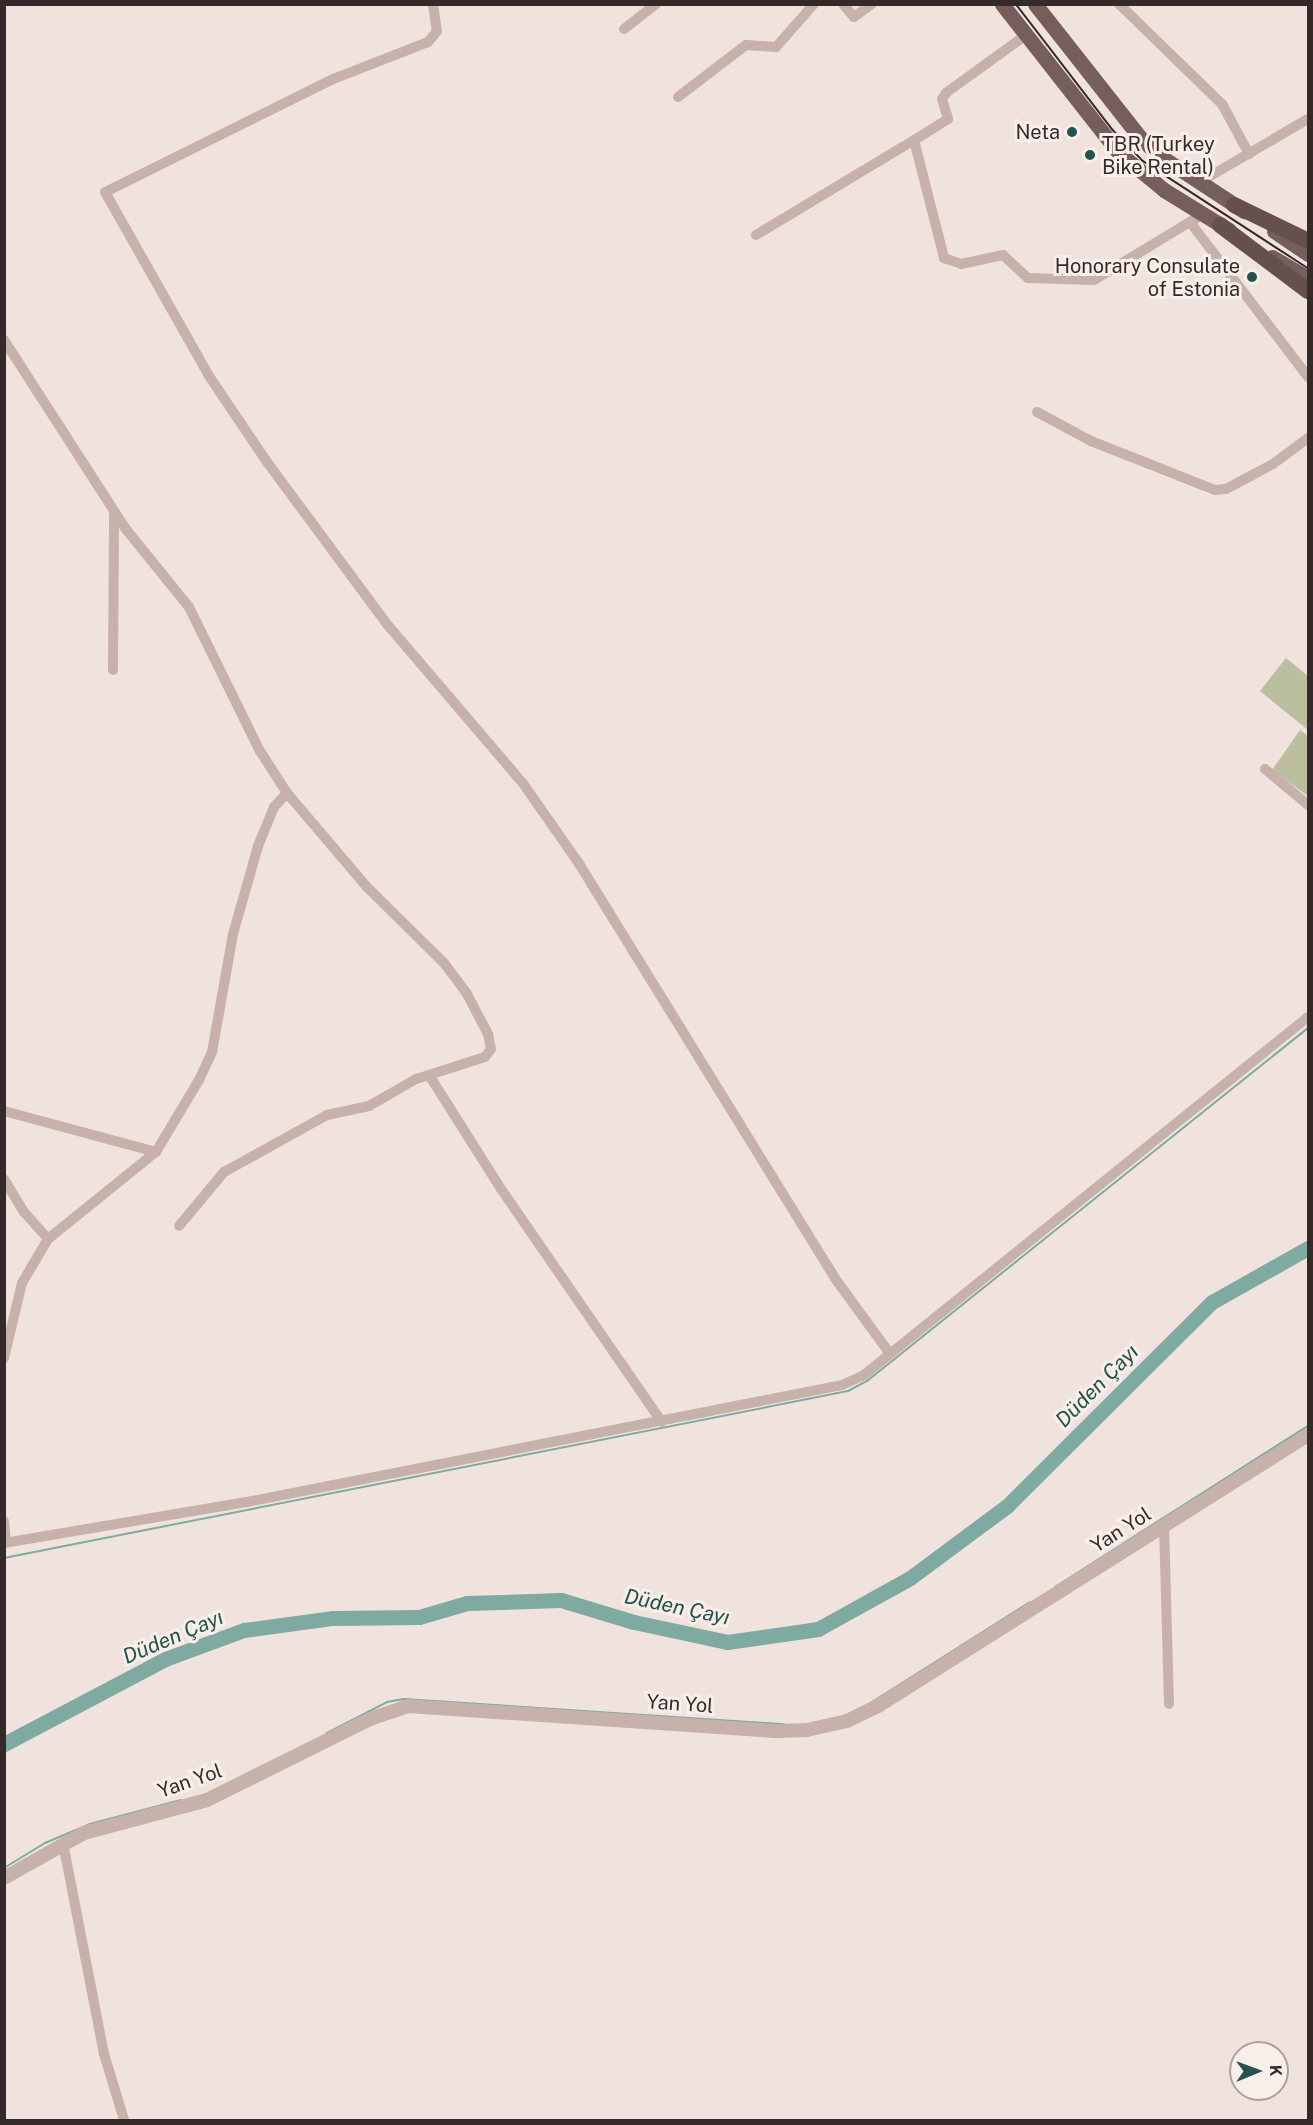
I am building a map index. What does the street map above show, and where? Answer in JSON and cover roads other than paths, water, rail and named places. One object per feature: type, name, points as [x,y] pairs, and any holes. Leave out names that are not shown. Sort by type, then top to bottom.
[{"type":"highway","points":[[1234,205],[1308,241]]},
{"type":"highway","points":[[1220,225],[1308,291]]},
{"type":"main road","points":[[1002,4],[1119,153],[1140,173],[1197,218],[1220,225],[1308,278]]},
{"type":"main road","points":[[1035,4],[1143,141],[1308,254]]},
{"type":"street","points":[[434,4],[436,31],[428,42],[333,79],[105,192],[211,378],[261,453],[386,622],[528,791],[578,862],[837,1281],[890,1354]]},
{"type":"street","points":[[624,29],[656,4]]},
{"type":"street","points":[[678,97],[746,45],[776,47],[814,4]]},
{"type":"street","points":[[843,4],[854,17],[872,4]]},
{"type":"street","points":[[1119,4],[1222,104],[1249,154]]},
{"type":"street","points":[[756,235],[948,119],[942,99],[946,93],[1026,36]]},
{"type":"street","points":[[1200,182],[1308,119]]},
{"type":"street","points":[[914,140],[944,258],[961,264],[1003,255],[1028,278],[1094,280],[1197,218],[1308,377]]},
{"type":"street","points":[[4,340],[114,513],[189,607],[260,752],[286,793],[367,887],[444,963],[467,994],[488,1034],[491,1049],[485,1057],[429,1075],[369,1106],[327,1115],[224,1172],[178,1226]]},
{"type":"street","points":[[1037,412],[1091,441],[1215,490],[1226,489],[1273,464],[1308,438]]},
{"type":"street","points":[[113,670],[114,513]]},
{"type":"street","points":[[1265,769],[1308,805]]},
{"type":"street","points":[[4,1358],[22,1283],[48,1239],[156,1152],[212,1052],[221,1011],[225,972],[248,879],[274,807],[286,793]]},
{"type":"street","points":[[4,1521],[5,1543],[247,1502],[842,1385],[864,1375],[1308,1017]]},
{"type":"street","points":[[429,1075],[501,1189],[662,1422]]},
{"type":"street","points":[[4,1111],[156,1152]]},
{"type":"street","points":[[4,1179],[24,1212],[48,1239]]},
{"type":"street","name":"Yan Yol","points":[[4,1878],[63,1843],[92,1831],[207,1800],[370,1719],[408,1706],[779,1731],[847,1721],[878,1706],[1308,1435]]},
{"type":"street","points":[[1164,1525],[1169,1704]]},
{"type":"street","points":[[63,1843],[104,2054],[124,2121]]},
{"type":"waterway","points":[[4,1558],[848,1391],[867,1381],[1308,1028]]},
{"type":"waterway","name":"Düden Çayı","points":[[4,1744],[165,1659],[244,1630],[333,1618],[419,1617],[467,1603],[561,1600],[634,1622],[727,1642],[818,1629],[910,1578],[1007,1506],[1212,1302],[1308,1248]]},
{"type":"waterway","points":[[1055,1587],[1308,1426]]},
{"type":"waterway","points":[[872,1702],[1030,1602]]},
{"type":"waterway","points":[[327,1733],[387,1702],[404,1699],[784,1724]]},
{"type":"waterway","points":[[4,1868],[45,1843],[90,1824],[181,1800]]},
{"type":"tram line","points":[[1016,4],[1113,130],[1143,161],[1308,268]]},
{"type":"place","name":"Neta","points":[[1072,132]]},
{"type":"place","name":"TBR (Turkey Bike Rental)","points":[[1090,155]]},
{"type":"place","name":"Honorary Consulate of Estonia","points":[[1252,277]]}]
